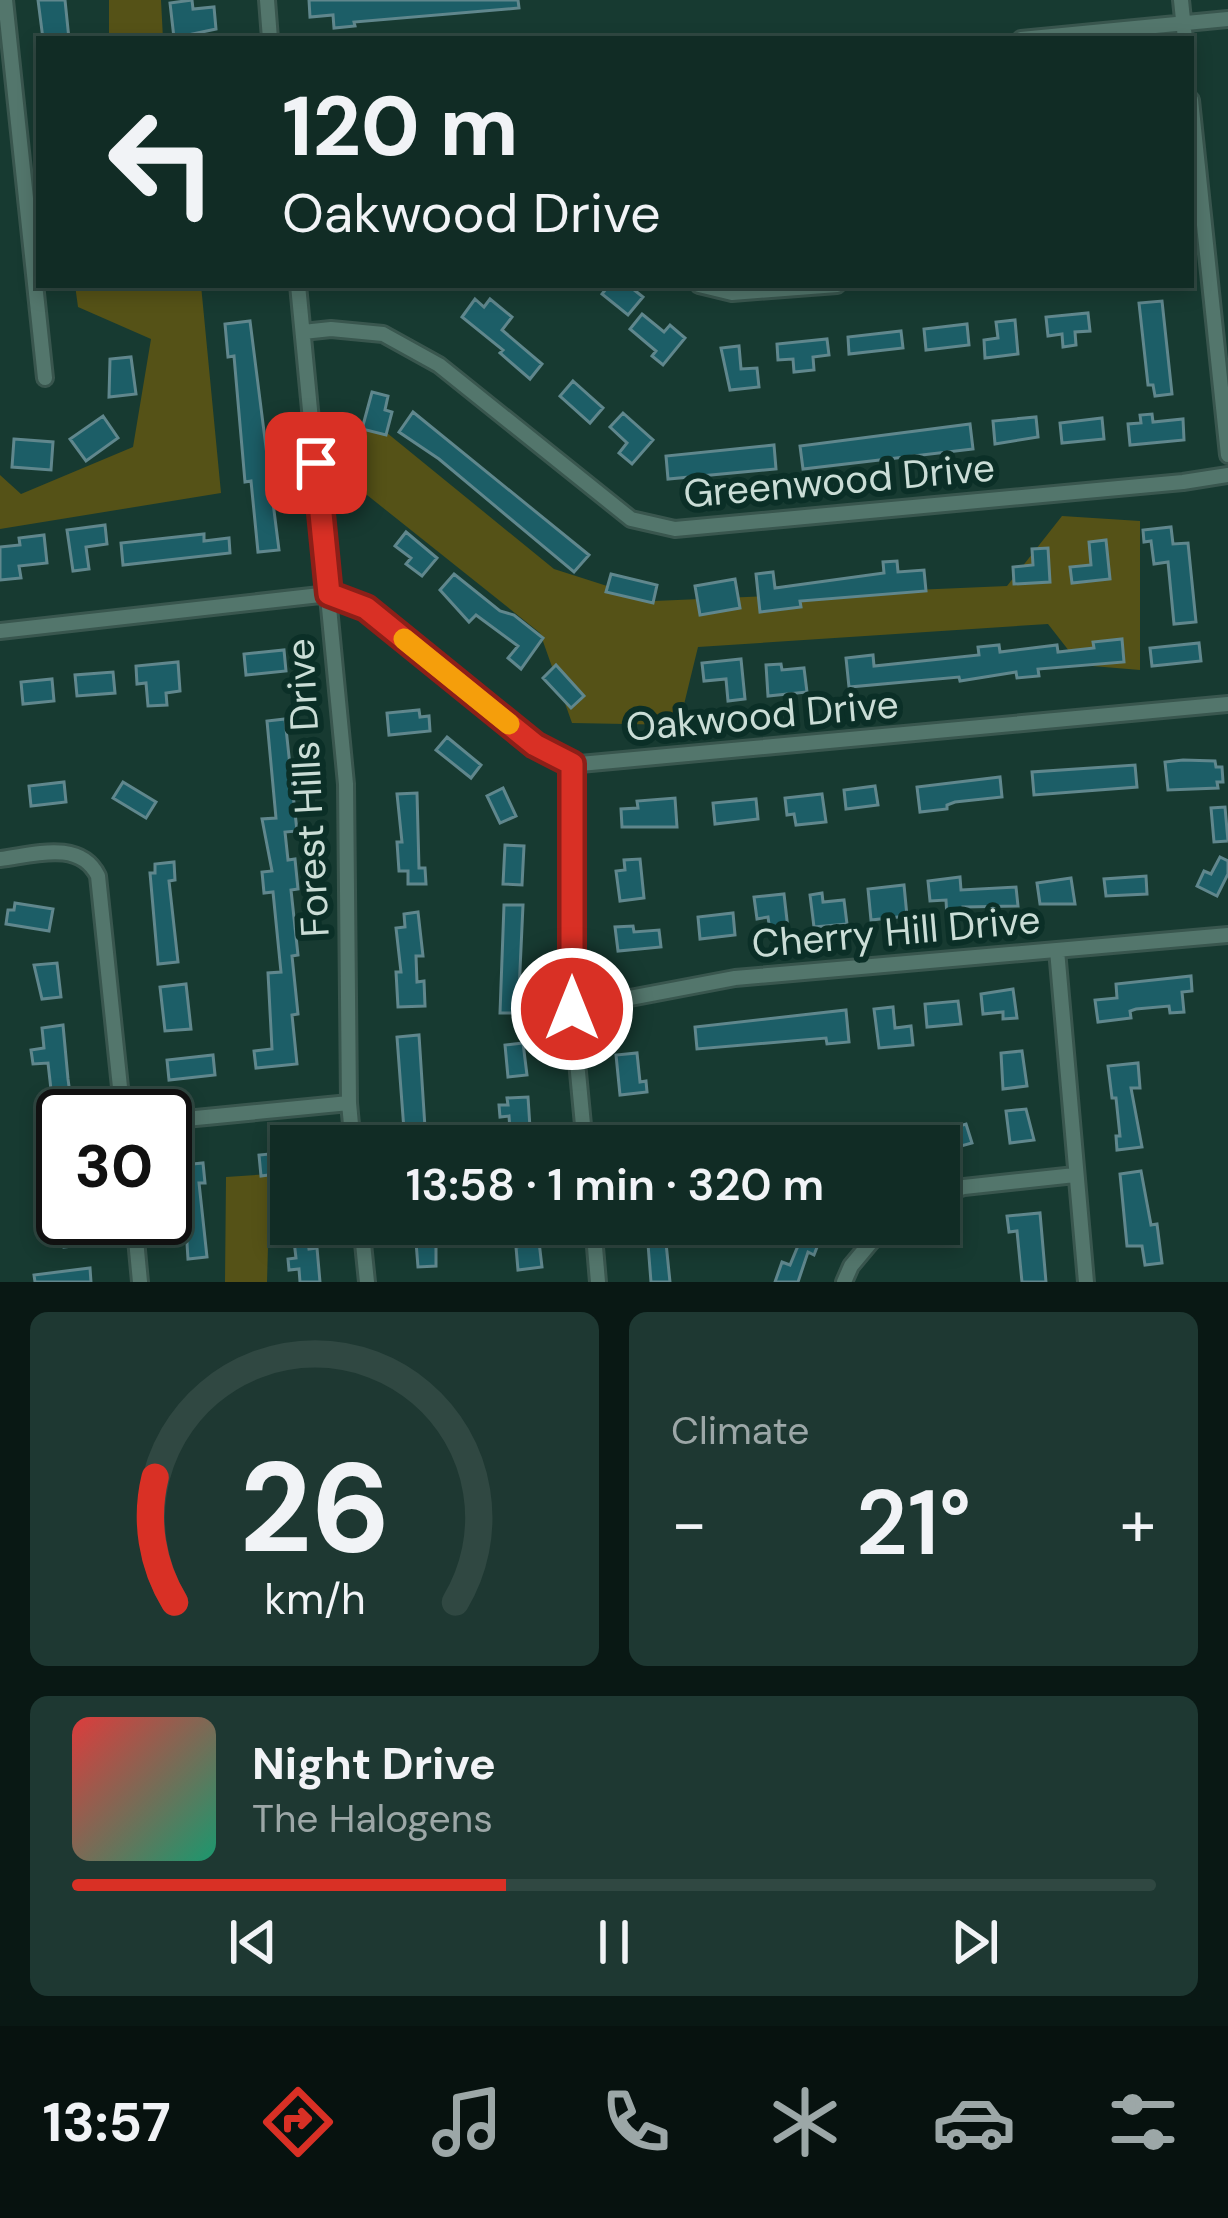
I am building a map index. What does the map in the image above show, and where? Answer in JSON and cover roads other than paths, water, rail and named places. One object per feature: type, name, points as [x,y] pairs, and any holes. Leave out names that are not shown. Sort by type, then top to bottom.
[{"type":"street","points":[[5,0],[45,378]]},
{"type":"street","points":[[267,0],[270,36]]},
{"type":"street","points":[[1181,0],[1185,32]]},
{"type":"street","points":[[1091,36],[1185,32],[1228,19]]},
{"type":"street","points":[[1194,166],[1198,254],[1228,455]]},
{"type":"street","name":"Forest Hills Drive","points":[[298,288],[346,784],[351,1125]]},
{"type":"street","points":[[711,288],[732,293],[798,288]]},
{"type":"street","name":"Greenwood Drive","points":[[303,332],[332,329],[383,334],[439,365],[631,520],[656,527],[1137,487],[1228,475]]},
{"type":"street","points":[[0,631],[329,594]]},
{"type":"street","name":"Oakwood Drive","points":[[329,594],[366,608],[535,745],[572,764],[1228,704]]},
{"type":"street","points":[[572,764],[572,1009],[583,1125]]},
{"type":"street","points":[[0,859],[76,854],[92,864],[98,875],[120,1089]]},
{"type":"street","name":"Cherry Hill Drive","points":[[572,1009],[735,978],[1228,935]]},
{"type":"street","points":[[1057,950],[1086,1282]]},
{"type":"street","points":[[192,1118],[349,1103]]},
{"type":"street","points":[[960,1188],[1075,1175]]},
{"type":"street","points":[[137,1245],[140,1282]]},
{"type":"street","points":[[363,1245],[367,1282]]},
{"type":"street","points":[[594,1245],[598,1282]]},
{"type":"street","points":[[844,1282],[868,1245]]}]
